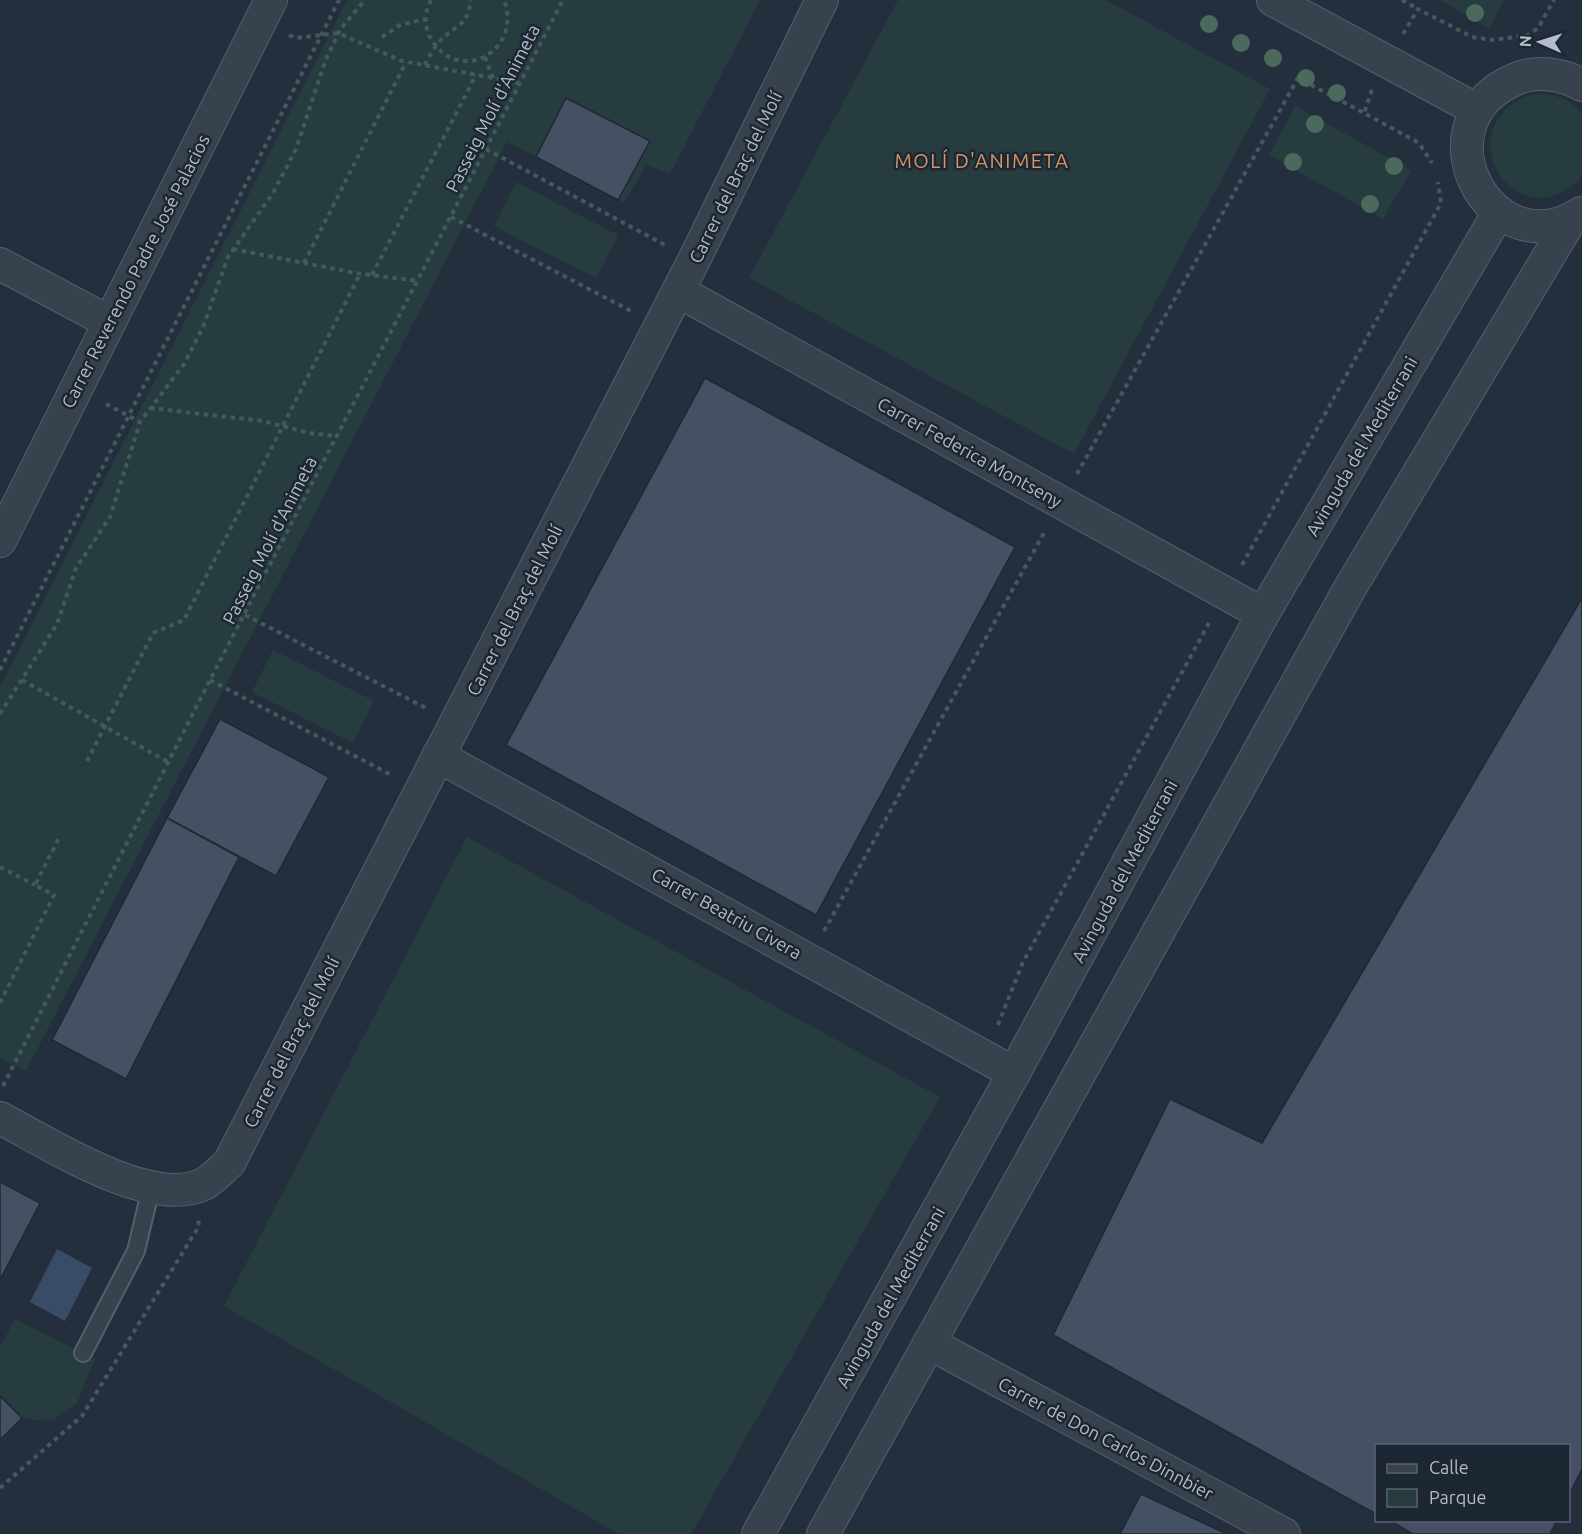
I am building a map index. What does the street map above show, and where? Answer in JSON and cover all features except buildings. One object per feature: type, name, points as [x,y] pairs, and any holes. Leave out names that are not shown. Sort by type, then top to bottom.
[{"type":"street","name":"Carrer del Braç del Molí","points":[[164,1189],[204,1184],[229,1163],[694,260],[822,0]]},
{"type":"street","points":[[1273,0],[1477,110]]},
{"type":"street","name":"Carrer Reverendo Padre José Palacios","points":[[0,541],[266,10]]},
{"type":"street","points":[[1577,216],[1557,224],[1534,225],[1513,220],[1499,212],[1482,197],[1471,177],[1466,154],[1468,131],[1477,110],[1503,84],[1520,77],[1547,74],[1579,77]]},
{"type":"street","name":"Avinguda del Mediterrani","points":[[758,1534],[1014,1073],[1263,614],[1499,212]]},
{"type":"street","points":[[823,1534],[1350,588],[1577,216]]},
{"type":"street","points":[[0,264],[109,322]]},
{"type":"street","name":"Carrer Federica Montseny","points":[[678,291],[1263,614]]},
{"type":"street","name":"Carrer Beatriu Civera","points":[[438,756],[1014,1073]]},
{"type":"street","points":[[0,1118],[123,1181],[164,1189]]},
{"type":"street","name":"Carrer de Don Carlos Dinnbier","points":[[929,1342],[1284,1534]]},
{"type":"lane","points":[[83,1353],[136,1251],[164,1189]]},
{"type":"path","points":[[0,670],[339,0]]},
{"type":"path","points":[[0,714],[57,624],[76,568],[110,518],[140,422],[184,364],[203,327],[233,249],[273,193],[296,149],[326,59],[338,33],[365,0]]},
{"type":"path","points":[[431,0],[425,19],[427,33],[436,47],[458,60],[472,61],[485,57],[496,49],[505,37],[508,24],[504,0]]},
{"type":"path","points":[[424,66],[444,37],[460,28],[470,10],[471,0]]},
{"type":"path","name":"Passeig Molí d'Animeta","points":[[0,1092],[210,680],[563,0]]},
{"type":"path","points":[[1402,0],[1472,37],[1493,40],[1533,32],[1538,28],[1554,0]]},
{"type":"path","points":[[1418,9],[1365,104],[1364,113],[1419,143],[1429,155],[1433,165]]},
{"type":"path","points":[[266,10],[296,38],[338,33],[406,62],[520,83]]},
{"type":"path","points":[[382,37],[400,25],[425,19]]},
{"type":"path","points":[[485,57],[493,78]]},
{"type":"path","points":[[304,263],[406,62]]},
{"type":"path","points":[[372,275],[476,75]]},
{"type":"path","points":[[486,149],[694,260]]},
{"type":"path","points":[[985,1057],[1023,962],[1441,203],[1436,174]]},
{"type":"path","points":[[451,217],[660,326]]},
{"type":"path","points":[[233,249],[360,274],[418,281]]},
{"type":"path","points":[[87,761],[153,633],[184,620],[360,274]]},
{"type":"path","points":[[150,408],[263,421],[338,436]]},
{"type":"path","points":[[245,615],[455,723]]},
{"type":"path","points":[[22,680],[168,762]]},
{"type":"path","points":[[210,680],[421,790]]},
{"type":"path","points":[[35,885],[60,836]]},
{"type":"path","points":[[0,867],[54,895],[0,1003]]},
{"type":"green space","points":[[347,0],[760,0],[670,174],[646,165],[624,203],[618,200],[650,140],[566,99],[536,157],[507,142],[26,1071],[0,1058],[0,687]]},
{"type":"green space","points":[[898,0],[1106,0],[1270,89],[1074,454],[749,278]]},
{"type":"green space","points":[[1440,0],[1504,0],[1489,28]]},
{"type":"green space","points":[[1533,94],[1566,100],[1582,114],[1581,177],[1576,184],[1566,190],[1544,198],[1523,195],[1507,183],[1495,166],[1490,146],[1494,126],[1508,108]]},
{"type":"green space","points":[[1295,106],[1411,170],[1383,219],[1269,155]]},
{"type":"green space","points":[[516,182],[618,235],[596,278],[494,226]]},
{"type":"green space","points":[[273,650],[374,701],[353,743],[252,692]]},
{"type":"green space","points":[[467,837],[940,1097],[691,1534],[619,1534],[224,1306]]},
{"type":"green space","points":[[15,1319],[95,1359],[77,1403],[54,1419],[44,1421],[22,1418],[0,1396],[0,1347]]},
{"type":"water","points":[[57,1249],[92,1268],[65,1321],[30,1302]]},
{"type":"district","name":"MOLÍ D'ANIMETA","points":[[982,160]]}]
